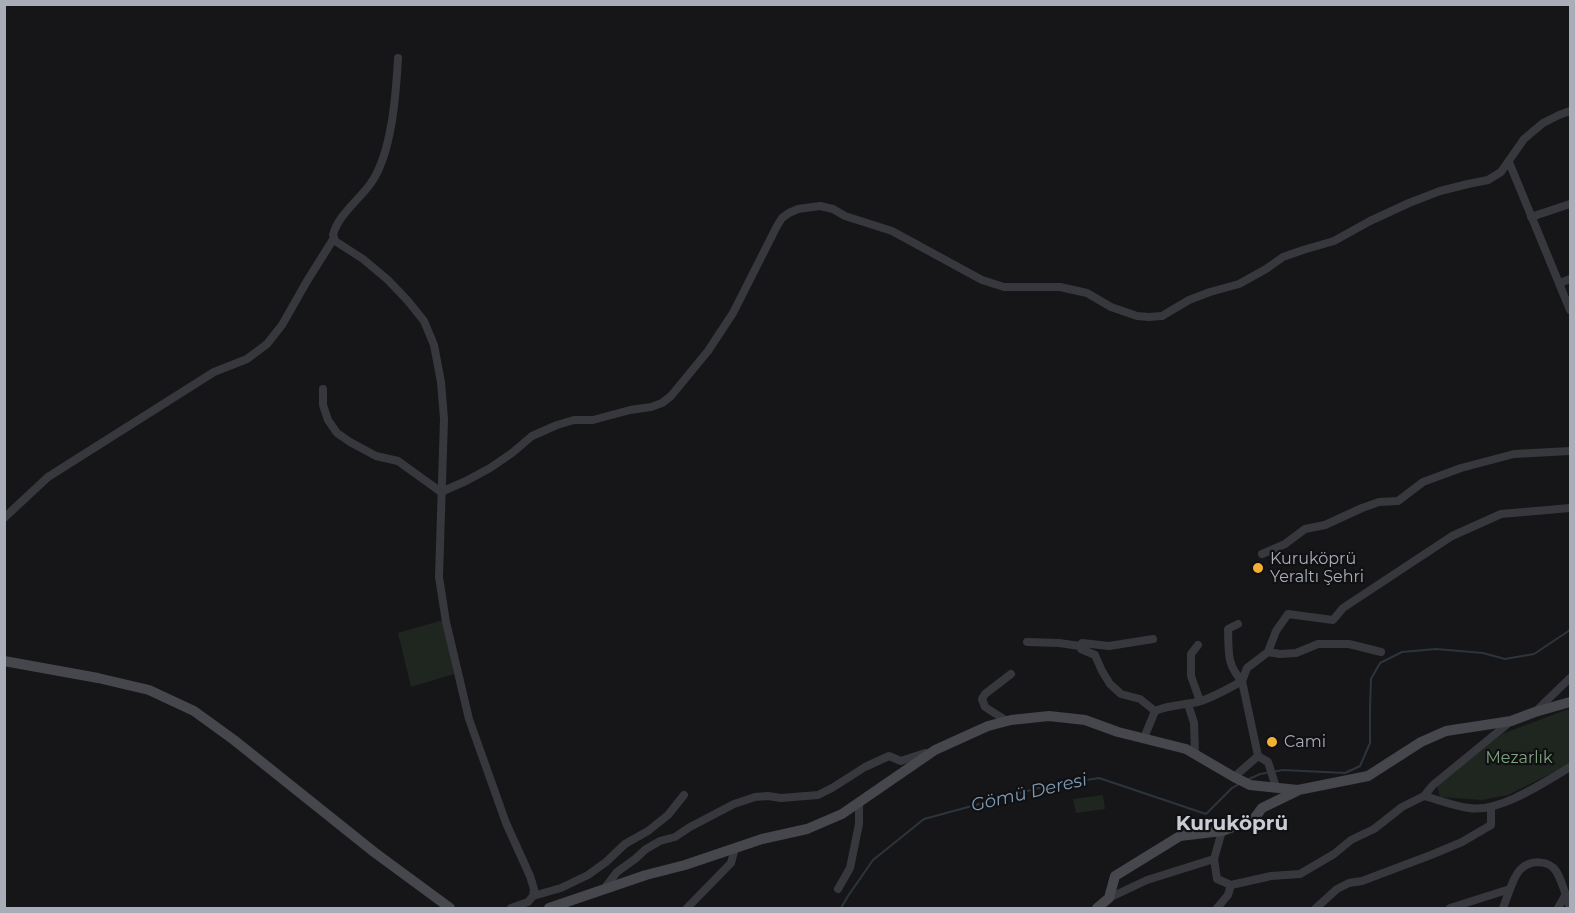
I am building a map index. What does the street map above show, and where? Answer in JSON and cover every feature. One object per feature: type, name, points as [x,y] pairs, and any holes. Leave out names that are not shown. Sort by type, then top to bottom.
[{"type":"street","points":[[398,58],[396,96],[384,157],[372,182],[340,219],[333,232],[337,243],[363,259],[408,301],[424,321],[434,345],[441,382],[444,419],[440,577],[446,622],[468,719],[506,823],[534,889],[533,896],[528,902],[511,909]]},
{"type":"street","points":[[441,492],[490,468],[532,436],[557,425],[651,407],[671,396],[708,351],[733,313],[782,218],[798,209],[820,206],[833,209],[844,216],[892,231],[982,280],[1004,287],[1060,286],[1087,293],[1111,307],[1137,316],[1162,316],[1189,300],[1239,284],[1283,257],[1334,242],[1408,203],[1440,191],[1488,180],[1501,172],[1524,139],[1543,123],[1570,111]]},
{"type":"street","points":[[1509,162],[1570,310]]},
{"type":"street","points":[[1532,217],[1570,204]]},
{"type":"street","points":[[4,518],[48,477],[214,372],[247,359],[267,344],[282,325],[334,238]]},
{"type":"street","points":[[1560,283],[1570,279]]},
{"type":"street","points":[[323,389],[323,405],[328,420],[337,433],[376,456],[398,461],[441,492]]},
{"type":"street","points":[[1262,555],[1285,544],[1305,529],[1325,525],[1379,502],[1398,501],[1423,482],[1461,468],[1514,454],[1570,451]]},
{"type":"street","points":[[1144,738],[1155,711],[1200,701],[1242,681],[1247,668],[1268,651],[1276,631],[1288,614],[1333,620],[1343,608],[1452,536],[1501,514],[1570,508]]},
{"type":"street","points":[[1238,624],[1228,629],[1229,660],[1233,672],[1242,681],[1258,756],[1268,762],[1274,783]]},
{"type":"street","points":[[1080,646],[1084,643],[1109,646],[1152,639]]},
{"type":"street","points":[[1027,642],[1080,646],[1081,649],[1095,655],[1110,684],[1121,694],[1140,699],[1155,711]]},
{"type":"street","points":[[1268,651],[1280,654],[1296,653],[1318,644],[1349,644],[1381,652]]},
{"type":"street","points":[[1198,645],[1191,654],[1191,676],[1200,701]]},
{"type":"street","points":[[4,661],[149,690],[194,711],[450,909]]},
{"type":"street","points":[[1007,721],[985,707],[982,699],[985,694],[1011,674]]},
{"type":"street","points":[[1535,712],[1570,678]]},
{"type":"street","points":[[1109,898],[1115,876],[1180,836],[1222,831],[1253,820],[1262,808],[1298,790],[1368,776],[1421,742],[1446,730],[1511,721],[1570,702]]},
{"type":"street","points":[[1188,704],[1194,723],[1195,754]]},
{"type":"street","points":[[549,909],[762,839],[807,829],[842,814],[935,750],[962,736],[1007,721],[1049,716],[1085,720],[1118,732],[1186,749],[1250,784],[1274,783],[1298,790]]},
{"type":"street","points":[[1222,831],[1214,859],[1217,879],[1231,885],[1271,876],[1300,873],[1334,854],[1351,840],[1374,829],[1402,807],[1424,796],[1433,785],[1511,721]]},
{"type":"street","points":[[604,890],[617,872],[646,849],[660,841],[675,837],[698,822],[734,804],[754,797],[781,798],[818,795],[832,789],[865,767],[889,756],[901,761],[935,750]]},
{"type":"street","points":[[1234,777],[1258,756]]},
{"type":"street","points":[[1424,796],[1470,808],[1491,807],[1534,789],[1570,767]]},
{"type":"street","points":[[533,896],[561,888],[588,875],[625,844],[648,831],[668,815],[684,795]]},
{"type":"street","points":[[838,889],[850,868],[860,824],[859,803]]},
{"type":"street","points":[[1316,909],[1337,889],[1349,883],[1406,866],[1462,842],[1491,825],[1491,807]]},
{"type":"street","points":[[687,909],[731,863],[735,848]]},
{"type":"street","points":[[1097,909],[1109,898],[1148,880],[1214,859]]},
{"type":"street","points":[[1503,909],[1520,869],[1537,862],[1551,866],[1556,871],[1570,907]]},
{"type":"street","points":[[1216,909],[1228,895],[1231,885]]},
{"type":"street","points":[[1450,909],[1510,889]]},
{"type":"street","points":[[1558,909],[1566,894]]},
{"type":"green space","points":[[443,620],[454,674],[411,687],[398,633]]},
{"type":"green space","name":"Mezarlık","points":[[1570,709],[1570,763],[1566,766],[1508,795],[1482,800],[1440,797],[1437,785],[1502,734]]},
{"type":"green space","points":[[1103,795],[1105,809],[1076,813],[1073,799]]},
{"type":"waterway","name":"Gömü Deresi","points":[[1247,780],[1260,774],[1283,770],[1345,773],[1360,766],[1370,743],[1371,679],[1380,663],[1402,652],[1436,649],[1483,653],[1505,659],[1534,654],[1570,630]]},
{"type":"waterway","name":"Gömü Deresi","points":[[841,908],[873,860],[924,819],[1042,787],[1099,778],[1206,814],[1239,784]]},
{"type":"place","name":"Kuruköprü Yeraltı Şehri","points":[[1258,568]]},
{"type":"place","name":"Cami","points":[[1272,742]]},
{"type":"district","name":"Kuruköprü","points":[[1232,824]]}]
